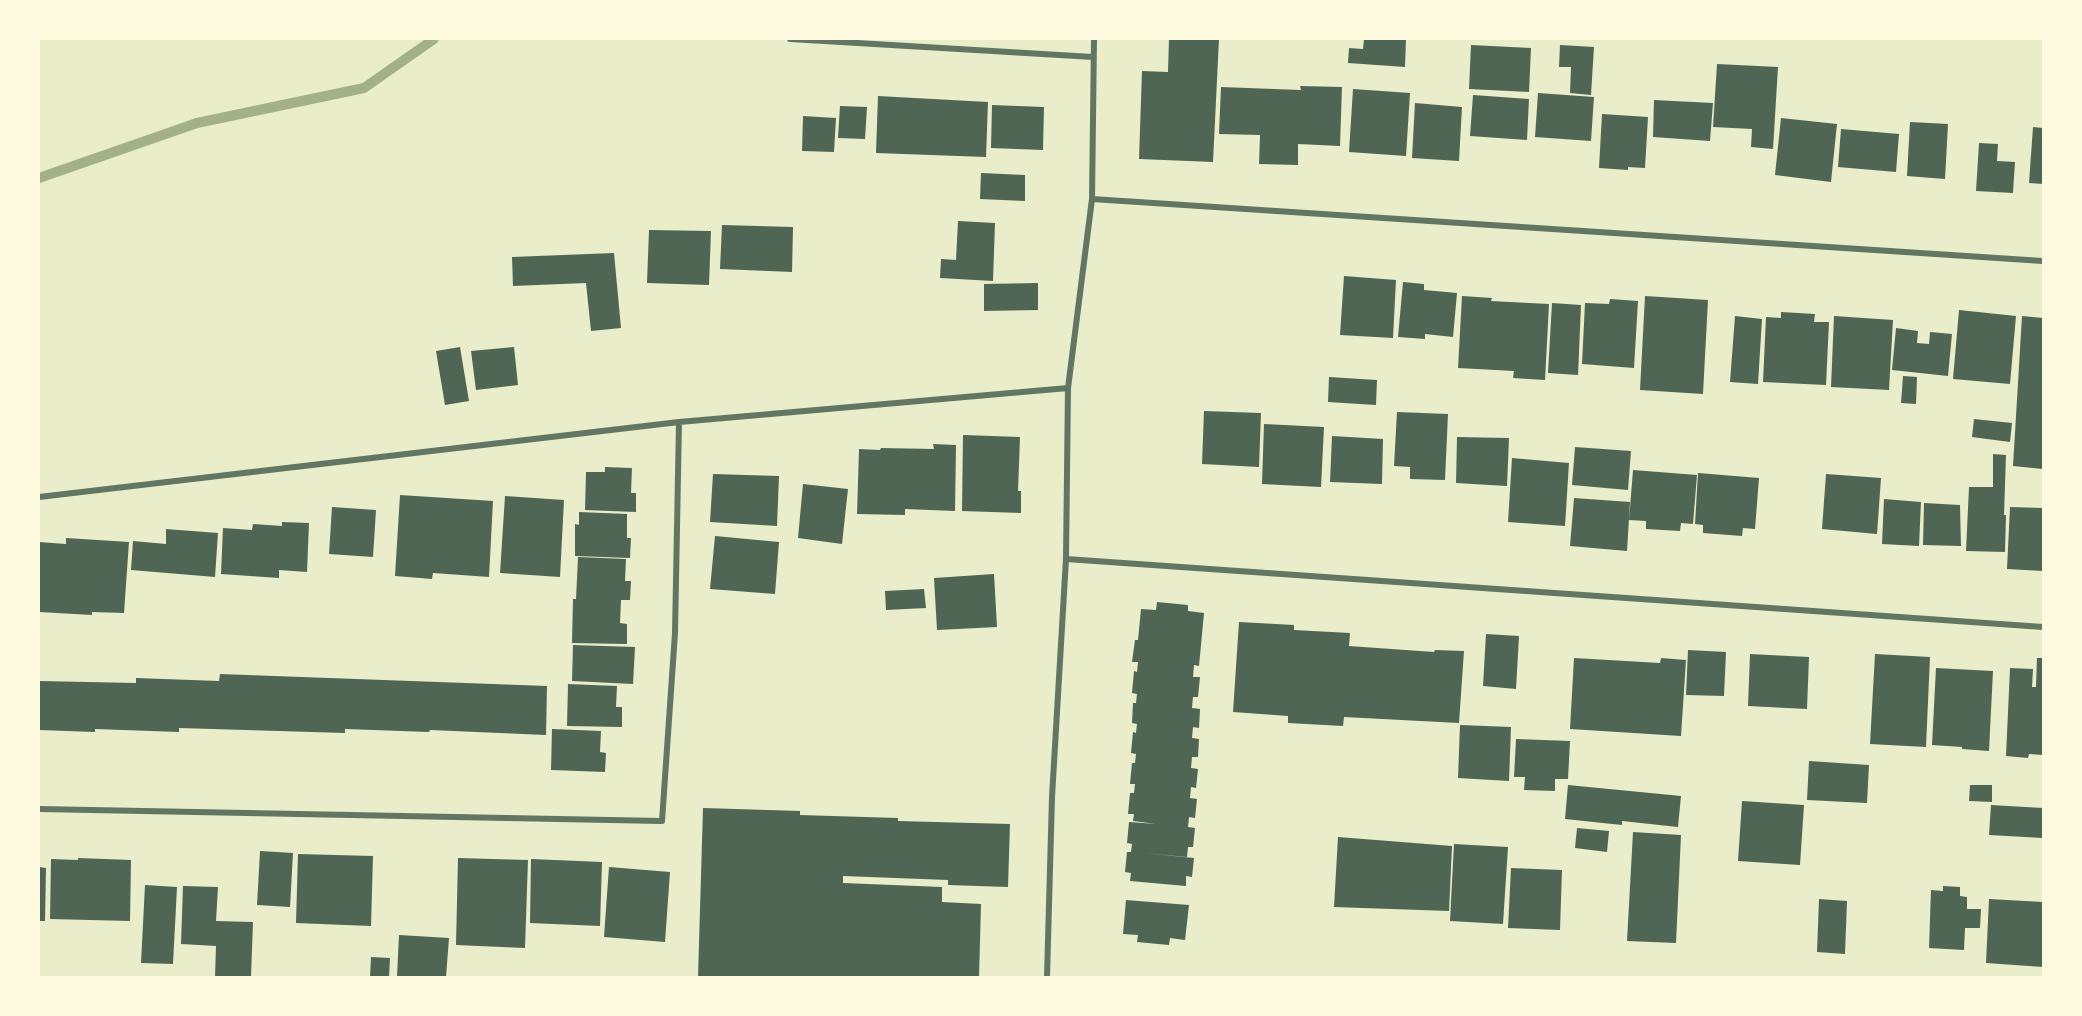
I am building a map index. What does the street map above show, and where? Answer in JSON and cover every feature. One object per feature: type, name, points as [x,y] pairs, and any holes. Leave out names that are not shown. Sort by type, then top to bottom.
[{"type":"street","points":[[790,39],[1093,57]]},
{"type":"street","points":[[1047,977],[1052,797],[1066,559],[1068,388],[1092,199],[1094,39]]},
{"type":"street","points":[[1092,199],[2043,261]]},
{"type":"street","points":[[39,497],[679,422],[1068,388]]},
{"type":"street","points":[[39,809],[662,821],[675,633],[679,422]]},
{"type":"street","points":[[1066,559],[2043,627]]},
{"type":"building","points":[[1169,39],[1219,39],[1213,162],[1139,159],[1142,71],[1168,72]]},
{"type":"building","points":[[1364,39],[1406,39],[1405,67],[1348,63],[1349,48],[1363,49]]},
{"type":"building","points":[[1471,45],[1531,48],[1529,92],[1469,89]]},
{"type":"building","points":[[1560,45],[1594,47],[1591,95],[1570,93],[1571,67],[1559,67]]},
{"type":"building","points":[[1717,64],[1778,67],[1773,149],[1751,147],[1752,129],[1713,127]]},
{"type":"building","points":[[1300,86],[1342,87],[1340,146],[1298,144],[1298,165],[1259,164],[1260,135],[1219,134],[1221,87],[1301,90]]},
{"type":"building","points":[[1353,89],[1410,93],[1406,156],[1349,152]]},
{"type":"building","points":[[1538,93],[1594,97],[1591,141],[1535,137]]},
{"type":"building","points":[[1473,95],[1529,99],[1527,140],[1470,136]]},
{"type":"building","points":[[878,96],[988,102],[986,157],[876,153]]},
{"type":"building","points":[[1654,100],[1713,103],[1710,141],[1653,137]]},
{"type":"building","points":[[1415,103],[1462,107],[1459,161],[1412,158]]},
{"type":"building","points":[[992,105],[1044,107],[1043,150],[991,148]]},
{"type":"building","points":[[840,106],[867,107],[865,139],[838,138]]},
{"type":"building","points":[[1602,114],[1648,117],[1645,168],[1628,167],[1628,170],[1599,168]]},
{"type":"building","points":[[803,116],[836,118],[834,152],[802,151]]},
{"type":"building","points":[[1781,118],[1837,124],[1831,182],[1775,175]]},
{"type":"building","points":[[1910,122],[1948,124],[1945,179],[1907,176]]},
{"type":"building","points":[[2033,127],[2043,128],[2043,184],[2029,183]]},
{"type":"building","points":[[1841,129],[1899,134],[1896,172],[1838,167]]},
{"type":"building","points":[[1979,143],[1998,144],[1997,161],[2015,162],[2013,193],[1976,191]]},
{"type":"building","points":[[981,173],[1025,175],[1025,201],[980,199]]},
{"type":"building","points":[[958,221],[995,223],[993,281],[940,278],[941,259],[956,260]]},
{"type":"building","points":[[722,225],[793,227],[792,272],[720,269]]},
{"type":"building","points":[[649,230],[711,231],[709,285],[647,283]]},
{"type":"building","points":[[614,253],[621,328],[591,331],[586,283],[513,286],[512,257]]},
{"type":"building","points":[[1344,276],[1396,280],[1393,338],[1340,335]]},
{"type":"building","points":[[1403,282],[1424,284],[1424,290],[1457,293],[1453,337],[1425,334],[1425,339],[1398,337]]},
{"type":"building","points":[[1038,283],[1038,310],[984,311],[984,284]]},
{"type":"building","points":[[1462,296],[1492,298],[1491,301],[1549,304],[1545,380],[1513,378],[1514,371],[1458,368]]},
{"type":"building","points":[[1645,296],[1708,300],[1703,394],[1640,390]]},
{"type":"building","points":[[1610,299],[1638,301],[1634,368],[1582,364],[1585,303],[1609,304]]},
{"type":"building","points":[[1552,303],[1581,305],[1578,375],[1548,373]]},
{"type":"building","points":[[1959,310],[2016,316],[2010,384],[1953,379]]},
{"type":"building","points":[[1781,312],[1815,314],[1814,322],[1829,322],[1826,385],[1763,382],[1766,317],[1781,318]]},
{"type":"building","points":[[1735,316],[1762,319],[1758,384],[1730,382]]},
{"type":"building","points":[[1834,316],[1893,320],[1889,390],[1831,387]]},
{"type":"building","points":[[2022,316],[2043,318],[2043,469],[2013,466]]},
{"type":"building","points":[[1896,328],[1918,331],[1917,343],[1929,344],[1930,332],[1952,334],[1948,376],[1892,370]]},
{"type":"building","points":[[460,347],[469,401],[445,405],[436,351]]},
{"type":"building","points":[[514,347],[518,385],[476,390],[471,351]]},
{"type":"building","points":[[1903,376],[1917,377],[1916,404],[1901,403]]},
{"type":"building","points":[[1329,377],[1377,380],[1376,405],[1328,402]]},
{"type":"building","points":[[1204,411],[1261,413],[1259,467],[1202,464]]},
{"type":"building","points":[[1397,412],[1448,414],[1445,480],[1410,479],[1410,467],[1394,466]]},
{"type":"building","points":[[1974,419],[2012,423],[2010,442],[1972,437]]},
{"type":"building","points":[[1264,424],[1324,427],[1321,487],[1262,484]]},
{"type":"building","points":[[963,435],[1020,437],[1018,491],[1021,491],[1021,513],[962,511]]},
{"type":"building","points":[[1332,436],[1383,439],[1382,484],[1330,482]]},
{"type":"building","points":[[1457,437],[1509,438],[1507,486],[1456,483]]},
{"type":"building","points":[[933,444],[956,445],[955,511],[905,509],[905,515],[857,514],[859,449],[934,449]]},
{"type":"building","points":[[1575,447],[1631,451],[1628,490],[1572,485]]},
{"type":"building","points":[[1993,454],[2006,455],[2005,552],[1966,551],[1969,487],[1993,487]]},
{"type":"building","points":[[1512,458],[1569,463],[1565,526],[1508,522]]},
{"type":"building","points":[[605,467],[632,468],[631,493],[636,493],[636,512],[585,510],[586,472],[605,472]]},
{"type":"building","points":[[1633,470],[1697,475],[1693,524],[1681,523],[1680,531],[1646,529],[1646,521],[1629,520]]},
{"type":"building","points":[[1698,473],[1759,478],[1755,529],[1743,528],[1742,536],[1703,533],[1703,525],[1695,524]]},
{"type":"building","points":[[713,474],[779,476],[777,526],[710,522]]},
{"type":"building","points":[[1826,474],[1881,478],[1877,534],[1822,529]]},
{"type":"building","points":[[803,484],[848,489],[842,544],[798,538]]},
{"type":"building","points":[[400,495],[493,501],[489,577],[433,573],[432,579],[395,576]]},
{"type":"building","points":[[505,496],[564,500],[560,577],[500,573]]},
{"type":"building","points":[[1574,498],[1630,502],[1627,551],[1570,546]]},
{"type":"building","points":[[1884,499],[1921,502],[1919,546],[1882,544]]},
{"type":"building","points":[[1924,503],[1960,505],[1961,546],[1923,545]]},
{"type":"building","points":[[332,507],[376,510],[373,557],[329,554]]},
{"type":"building","points":[[2010,507],[2043,508],[2043,571],[2007,569]]},
{"type":"building","points":[[579,512],[627,514],[627,538],[631,538],[630,558],[575,556],[575,524],[579,525]]},
{"type":"building","points":[[282,522],[309,523],[307,572],[279,570],[279,578],[221,574],[223,528],[252,530],[253,524],[282,526]]},
{"type":"building","points":[[166,529],[218,533],[215,577],[131,570],[133,541],[166,544]]},
{"type":"building","points":[[715,536],[779,542],[775,594],[710,589]]},
{"type":"building","points":[[66,538],[129,542],[124,613],[92,612],[92,615],[39,612],[39,542],[66,544]]},
{"type":"building","points":[[578,557],[626,559],[625,581],[631,581],[630,600],[621,600],[620,623],[627,624],[627,644],[572,643],[573,599],[576,599]]},
{"type":"building","points":[[994,574],[997,627],[937,630],[934,578]]},
{"type":"building","points":[[924,589],[926,608],[886,610],[885,591]]},
{"type":"building","points":[[1157,602],[1188,605],[1188,611],[1204,613],[1199,666],[1194,665],[1193,677],[1200,677],[1198,697],[1193,697],[1192,708],[1200,709],[1199,728],[1193,727],[1192,738],[1199,739],[1198,757],[1192,757],[1191,768],[1198,769],[1196,788],[1191,787],[1190,798],[1197,799],[1195,818],[1189,817],[1188,827],[1195,828],[1193,847],[1188,847],[1187,857],[1144,853],[1194,858],[1192,877],[1186,876],[1186,886],[1130,881],[1131,873],[1125,872],[1127,852],[1131,852],[1132,844],[1127,843],[1129,822],[1156,824],[1133,821],[1134,814],[1128,814],[1130,793],[1134,793],[1135,784],[1130,784],[1132,763],[1135,763],[1136,754],[1131,753],[1133,732],[1136,733],[1137,724],[1132,723],[1133,703],[1136,703],[1137,694],[1132,693],[1134,671],[1137,672],[1138,662],[1132,662],[1135,640],[1138,640],[1141,609],[1156,610]]},
{"type":"building","points":[[1239,622],[1294,625],[1294,630],[1350,633],[1349,646],[1434,652],[1435,650],[1464,651],[1459,723],[1344,717],[1343,726],[1288,723],[1288,716],[1233,712]]},
{"type":"building","points":[[1486,634],[1519,636],[1516,689],[1483,686]]},
{"type":"building","points":[[573,645],[635,647],[633,684],[572,681]]},
{"type":"building","points":[[1688,650],[1726,652],[1724,696],[1686,695]]},
{"type":"building","points":[[1750,654],[1809,657],[1807,709],[1748,706]]},
{"type":"building","points":[[1875,654],[1930,657],[1926,747],[1870,744]]},
{"type":"building","points":[[1574,658],[1660,663],[1661,658],[1686,660],[1681,736],[1570,729]]},
{"type":"building","points":[[2037,658],[2043,658],[2043,755],[2029,754],[2028,758],[2006,756],[2010,668],[2033,669],[2032,687],[2036,687]]},
{"type":"building","points":[[1936,668],[1993,671],[1989,751],[1932,745]]},
{"type":"building","points":[[220,674],[547,686],[546,735],[345,729],[345,733],[179,728],[179,732],[39,730],[39,681],[136,683],[136,678],[219,681]]},
{"type":"building","points":[[568,684],[617,686],[616,707],[622,707],[622,727],[567,726]]},
{"type":"building","points":[[1460,725],[1511,727],[1509,781],[1458,778]]},
{"type":"building","points":[[552,729],[601,731],[600,752],[606,753],[605,772],[551,770]]},
{"type":"building","points":[[1516,739],[1570,741],[1568,779],[1555,779],[1555,791],[1524,790],[1525,777],[1514,777]]},
{"type":"building","points":[[1809,761],[1869,765],[1867,803],[1807,800]]},
{"type":"building","points":[[1568,785],[1681,796],[1678,827],[1622,821],[1622,825],[1565,819]]},
{"type":"building","points":[[1970,785],[1992,785],[1992,802],[1969,801]]},
{"type":"building","points":[[1742,801],[1804,805],[1800,865],[1738,861]]},
{"type":"building","points":[[1991,805],[2043,808],[2043,838],[1989,835]]},
{"type":"building","points":[[703,808],[800,811],[800,815],[898,818],[898,821],[1010,824],[1008,887],[948,885],[948,880],[843,876],[843,883],[942,887],[942,902],[981,904],[979,977],[698,977]]},
{"type":"building","points":[[1577,828],[1609,831],[1607,852],[1575,848]]},
{"type":"building","points":[[1633,832],[1681,835],[1676,943],[1627,941]]},
{"type":"building","points":[[1338,837],[1452,846],[1449,911],[1334,907]]},
{"type":"building","points":[[1454,844],[1508,847],[1503,924],[1450,921]]},
{"type":"building","points":[[260,851],[293,853],[290,907],[257,905]]},
{"type":"building","points":[[298,854],[373,856],[371,926],[296,923]]},
{"type":"building","points":[[78,858],[131,860],[130,921],[50,919],[51,859],[78,860]]},
{"type":"building","points":[[458,858],[528,860],[525,948],[456,945]]},
{"type":"building","points":[[531,859],[602,862],[600,926],[530,923]]},
{"type":"building","points":[[39,867],[46,868],[45,921],[39,921]]},
{"type":"building","points":[[609,867],[670,872],[665,942],[604,937]]},
{"type":"building","points":[[1511,868],[1562,870],[1560,930],[1508,928]]},
{"type":"building","points":[[145,885],[177,887],[173,964],[141,963]]},
{"type":"building","points":[[183,886],[218,887],[216,921],[253,922],[251,977],[215,977],[216,946],[181,944]]},
{"type":"building","points":[[1943,886],[1960,887],[1960,896],[1967,897],[1967,909],[1981,909],[1980,928],[1965,928],[1964,950],[1929,948],[1931,890],[1943,891]]},
{"type":"building","points":[[1819,899],[1847,901],[1845,954],[1817,952]]},
{"type":"building","points":[[1989,899],[2043,902],[2043,967],[1986,963]]},
{"type":"building","points":[[1126,900],[1189,905],[1185,940],[1170,938],[1169,945],[1137,942],[1138,935],[1123,934]]},
{"type":"building","points":[[399,935],[449,938],[446,977],[397,977]]},
{"type":"building","points":[[371,957],[390,958],[389,977],[370,977]]},
{"type":"waterway","points":[[39,178],[197,123],[364,88],[434,39]]}]
